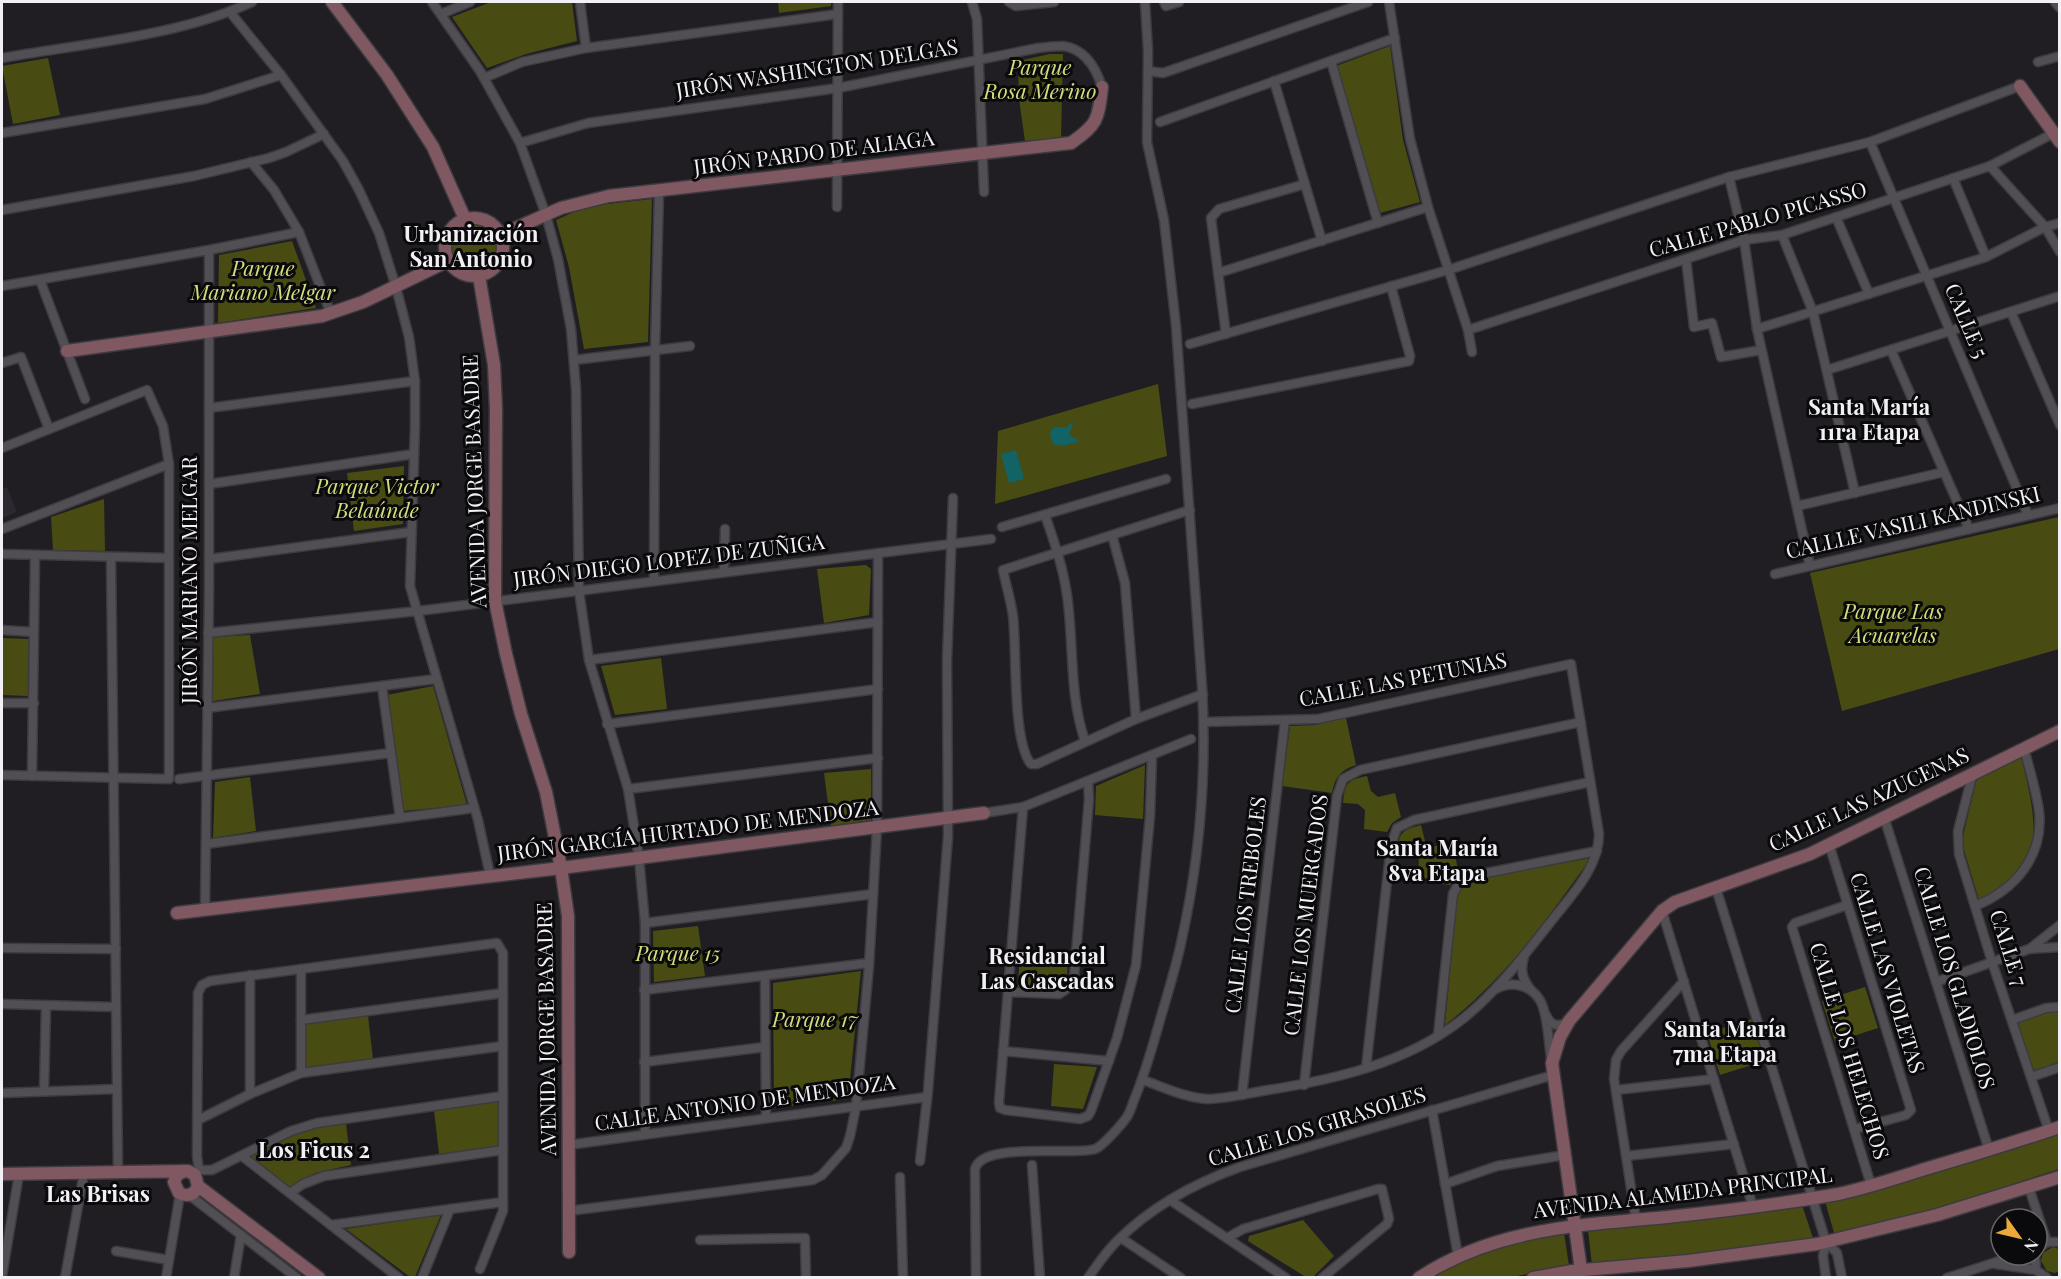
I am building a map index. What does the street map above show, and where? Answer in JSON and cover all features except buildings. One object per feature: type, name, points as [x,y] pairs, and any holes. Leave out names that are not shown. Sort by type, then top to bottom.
[{"type":"street","points":[[2,58],[181,26],[230,12],[252,2]]},
{"type":"street","points":[[332,2],[387,75],[432,147],[465,219]]},
{"type":"street","points":[[432,2],[484,78],[520,143],[546,215],[558,259],[571,329],[576,389],[579,591],[589,660],[628,789],[639,858],[645,923],[645,1134]]},
{"type":"street","points":[[441,14],[470,2]]},
{"type":"street","points":[[580,2],[586,48]]},
{"type":"street","points":[[837,207],[838,2]]},
{"type":"street","points":[[972,2],[976,19],[984,192]]},
{"type":"street","points":[[1009,2],[1016,6],[1054,2]]},
{"type":"street","points":[[976,1278],[975,1165],[994,1155],[1030,1150],[1073,1153],[1098,1149],[1127,1117],[1143,1080],[1181,945],[1197,861],[1203,791],[1203,694],[1176,326],[1164,220],[1147,142],[1148,71],[1145,2]]},
{"type":"street","points":[[1164,2],[1166,6],[1179,2]]},
{"type":"street","points":[[1148,71],[1163,73],[1368,2]]},
{"type":"street","points":[[1389,2],[1410,139],[1428,207],[1468,330],[1472,352]]},
{"type":"street","points":[[2055,2],[2060,8]]},
{"type":"street","points":[[230,12],[281,75],[343,161],[379,233],[396,287],[409,337],[415,381],[410,586],[474,808],[490,875]]},
{"type":"street","points":[[484,78],[522,62],[586,48],[838,14]]},
{"type":"street","points":[[1160,122],[1395,38]]},
{"type":"street","name":"JIRÓN WASHINGTON DELGAS","points":[[520,143],[588,123],[838,88],[1038,48],[1064,46],[1082,54],[1097,70],[1102,87]]},
{"type":"street","points":[[2038,62],[2060,56]]},
{"type":"street","points":[[1331,61],[1378,223]]},
{"type":"street","points":[[2,133],[205,99],[281,75]]},
{"type":"street","points":[[1274,81],[1322,241]]},
{"type":"street","points":[[1190,344],[1448,270],[1729,177],[1870,142],[2020,86],[2057,137]]},
{"type":"street","name":"JIRÓN PARDO DE ALIAGA","points":[[500,235],[561,208],[609,196],[1071,143],[1090,129],[1099,113],[1102,87]]},
{"type":"street","points":[[2,210],[194,176],[286,152],[324,134]]},
{"type":"street","name":"CALLE PABLO PICASSO","points":[[1468,330],[1744,240],[1782,235],[1895,198],[1990,166],[2057,137]]},
{"type":"street","name":"CALLE 5","points":[[1870,142],[2028,515]]},
{"type":"street","points":[[251,162],[274,190],[299,232],[331,314]]},
{"type":"street","points":[[1990,166],[2045,227],[2060,252]]},
{"type":"street","points":[[1729,177],[1744,240],[1761,350],[1810,566]]},
{"type":"street","points":[[1953,178],[1986,257]]},
{"type":"street","points":[[1226,334],[1211,218],[1219,209],[1305,184]]},
{"type":"street","points":[[654,581],[655,350],[659,190]]},
{"type":"street","points":[[1218,273],[1428,207]]},
{"type":"street","points":[[1836,217],[1869,294]]},
{"type":"street","points":[[465,219],[482,219],[496,228],[500,235],[503,244],[500,261],[487,274],[470,277],[461,274],[453,269],[448,261],[445,253],[447,236],[451,229],[465,219]]},
{"type":"street","points":[[1757,329],[1986,257],[2045,227],[2060,223]]},
{"type":"street","points":[[2,286],[299,232]]},
{"type":"street","points":[[1782,235],[1813,312],[1855,493]]},
{"type":"street","name":"JIRÓN MARIANO MELGAR","points":[[205,910],[209,559],[209,250]]},
{"type":"street","points":[[1686,259],[1694,327],[1712,323],[1722,357],[1761,350]]},
{"type":"street","points":[[67,351],[331,314],[396,287],[448,261]]},
{"type":"street","name":"AVENIDA JORGE BASADRE","points":[[479,276],[494,365],[496,409],[495,601],[521,714],[546,792],[568,916],[568,1252]]},
{"type":"street","points":[[40,280],[85,399]]},
{"type":"street","points":[[1192,404],[1409,361],[1410,356],[1391,286]]},
{"type":"street","points":[[1827,370],[2060,296]]},
{"type":"street","points":[[2011,312],[2060,425]]},
{"type":"street","points":[[574,360],[690,346]]},
{"type":"street","points":[[1891,350],[1969,529]]},
{"type":"street","points":[[2,363],[21,357],[49,429]]},
{"type":"street","points":[[209,408],[415,381]]},
{"type":"street","points":[[2,448],[147,390],[163,426],[169,464],[169,779],[2,775]]},
{"type":"street","points":[[209,484],[414,454]]},
{"type":"street","points":[[2,529],[169,464]]},
{"type":"street","points":[[1797,506],[1944,472]]},
{"type":"street","points":[[1002,527],[1166,479]]},
{"type":"street","points":[[920,1161],[948,837],[947,660],[953,498]]},
{"type":"street","name":"CALLLE VASILI KANDINSKI","points":[[1775,574],[2060,508]]},
{"type":"street","points":[[1190,510],[1003,570],[1013,615],[1019,725],[1027,759],[1031,764],[1037,764],[1136,719],[1203,694]]},
{"type":"street","points":[[1045,515],[1058,553],[1067,594],[1078,721],[1085,741]]},
{"type":"street","points":[[724,572],[725,529]]},
{"type":"street","points":[[209,559],[411,532]]},
{"type":"street","points":[[1112,535],[1125,583],[1136,719]]},
{"type":"street","name":"JIRÓN DIEGO LOPEZ DE ZUÑIGA","points":[[208,633],[418,611],[991,539]]},
{"type":"street","points":[[568,1211],[813,1180],[822,1175],[846,1148],[856,1107],[869,963],[877,827],[878,553]]},
{"type":"street","points":[[2,554],[168,558]]},
{"type":"street","points":[[32,776],[35,555]]},
{"type":"street","points":[[111,557],[118,1172]]},
{"type":"street","points":[[589,660],[878,622]]},
{"type":"street","points":[[2,630],[33,632]]},
{"type":"street","name":"CALLE LAS PETUNIAS","points":[[1204,722],[1318,719],[1571,664],[1581,722]]},
{"type":"street","points":[[207,708],[436,679]]},
{"type":"street","points":[[382,686],[400,818]]},
{"type":"street","points":[[607,724],[878,689]]},
{"type":"street","points":[[2,703],[34,703]]},
{"type":"street","name":"CALLE LOS TREBOLES","points":[[1242,1095],[1285,720]]},
{"type":"street","points":[[1491,993],[1527,952],[1584,876],[1597,851],[1599,834],[1581,722]]},
{"type":"street","name":"CALLE LOS MUERGADOS","points":[[1305,1085],[1337,791],[1343,779],[1360,770],[1581,722]]},
{"type":"street","name":"CALLE LAS AZUCENAS","points":[[1581,1270],[1553,1069],[1560,1037],[1569,1021],[1662,911],[1675,902],[1810,854],[2060,730]]},
{"type":"street","name":"JIRÓN GARCÍA HURTADO DE MENDOZA","points":[[177,913],[561,868],[1023,807],[1191,739]]},
{"type":"street","points":[[1975,906],[1998,896],[2010,887],[2028,865],[2034,851],[2038,838],[2039,810],[2025,748]]},
{"type":"street","points":[[179,779],[391,753]]},
{"type":"street","points":[[1023,807],[1000,1108],[1080,1119],[1091,1112],[1109,1061],[1136,965],[1150,816],[1152,755]]},
{"type":"street","points":[[628,789],[878,758]]},
{"type":"street","name":"CALLE 7","points":[[1973,773],[1958,831],[1959,855],[2031,1077],[2054,1129]]},
{"type":"street","points":[[1008,992],[1059,994],[1067,990],[1072,983],[1088,811],[1088,781]]},
{"type":"street","points":[[1366,1068],[1391,846],[1397,828],[1414,820],[1590,782]]},
{"type":"street","points":[[206,844],[474,808]]},
{"type":"street","name":"CALLE LOS GLADIOLOS","points":[[1884,817],[1989,1150]]},
{"type":"street","name":"CALLE LAS VIOLETAS","points":[[1829,844],[1911,1110],[1910,1113],[1855,1129]]},
{"type":"street","points":[[1438,1036],[1452,901],[1459,883],[1476,875],[1597,851]]},
{"type":"street","points":[[1716,888],[1826,1242],[1836,1253],[1842,1278]]},
{"type":"street","points":[[645,923],[873,894]]},
{"type":"street","name":"CALLE LOS HELECHOS","points":[[1847,905],[1795,923],[1792,927],[1871,1185]]},
{"type":"street","points":[[1662,911],[1753,1207]]},
{"type":"street","points":[[2029,949],[2060,925]]},
{"type":"street","points":[[181,1191],[194,1193],[198,1120],[200,988],[202,985],[210,981],[250,975],[493,943],[500,946],[503,952],[503,1202],[500,1221],[480,1269]]},
{"type":"street","points":[[1936,982],[2029,949],[2060,947]]},
{"type":"street","points":[[2,948],[116,949]]},
{"type":"street","points":[[1527,952],[1521,970],[1523,979],[1543,1008],[1546,1017],[1558,1026],[1569,1021]]},
{"type":"street","points":[[644,990],[869,963]]},
{"type":"street","points":[[301,969],[301,1073]]},
{"type":"street","points":[[250,975],[250,1094]]},
{"type":"street","points":[[765,976],[766,1118]]},
{"type":"street","points":[[1636,1220],[1614,1079],[1616,1060],[1684,981]]},
{"type":"street","points":[[1143,1080],[1190,1096],[1208,1099],[1305,1085],[1406,1054],[1461,1020],[1498,987],[1507,984],[1525,987],[1533,992]]},
{"type":"street","points":[[301,1020],[503,993]]},
{"type":"street","points":[[2,1004],[116,1007]]},
{"type":"street","points":[[44,1091],[46,1006]]},
{"type":"street","points":[[2012,1020],[2046,1008],[2060,1007]]},
{"type":"street","points":[[1543,1008],[1553,1069]]},
{"type":"street","points":[[198,1120],[250,1094],[301,1073],[503,1046]]},
{"type":"street","points":[[644,1062],[765,1047]]},
{"type":"street","points":[[1003,1051],[1109,1061]]},
{"type":"street","points":[[2031,1077],[2060,1067]]},
{"type":"street","name":"CALLE LOS GIRASOLES","points":[[1088,1278],[1138,1221],[1170,1200],[1213,1177],[1432,1110],[1553,1069]]},
{"type":"street","points":[[1616,1090],[1714,1079]]},
{"type":"street","points":[[2,1093],[117,1089]]},
{"type":"street","points":[[166,1278],[181,1191],[177,1175],[194,1175],[212,1170],[291,1131],[317,1123],[503,1096]]},
{"type":"street","name":"CALLE ANTONIO DE MENDOZA","points":[[568,1145],[927,1097]]},
{"type":"street","points":[[1432,1110],[1458,1256]]},
{"type":"street","name":"AVENIDA ALAMEDA PRINCIPAL","points":[[1419,1278],[1473,1250],[1549,1228],[1753,1207],[1840,1193],[2054,1129]]},
{"type":"street","points":[[1626,1156],[1734,1144]]},
{"type":"street","points":[[290,1193],[324,1176],[503,1150]]},
{"type":"street","points":[[1445,1184],[1497,1166],[1565,1155]]},
{"type":"street","points":[[242,1156],[399,1278]]},
{"type":"street","points":[[1032,1165],[1040,1278]]},
{"type":"street","points":[[157,1172],[297,1278]]},
{"type":"street","points":[[2,1174],[157,1172],[194,1175],[320,1278]]},
{"type":"street","points":[[65,1278],[84,1173]]},
{"type":"street","points":[[2,1276],[19,1174]]},
{"type":"street","points":[[900,1177],[903,1278]]},
{"type":"street","points":[[1533,1278],[1581,1270],[1688,1261],[1826,1242],[1937,1215],[2060,1178]]},
{"type":"street","points":[[2029,1188],[2035,1207]]},
{"type":"street","points":[[1227,1238],[1243,1229],[1382,1189],[1389,1220],[1387,1224],[1322,1278]]},
{"type":"street","points":[[1170,1200],[1286,1278]]},
{"type":"street","points":[[331,1225],[503,1202]]},
{"type":"street","points":[[422,1278],[450,1209]]},
{"type":"street","points":[[234,1278],[241,1235]]},
{"type":"street","points":[[700,1240],[806,1238],[806,1278]]},
{"type":"street","points":[[1121,1238],[1181,1278]]},
{"type":"street","points":[[1826,1242],[1823,1257],[1826,1278]]},
{"type":"street","points":[[116,1251],[169,1260]]},
{"type":"street","points":[[1947,1278],[1989,1264]]},
{"type":"street","points":[[2017,1267],[2036,1270],[2047,1278]]},
{"type":"shaded area","points":[[7,487],[17,512],[2,518],[2,489]]},
{"type":"green space","points":[[491,2],[572,2],[577,41],[526,54],[487,68],[452,17]]},
{"type":"green space","points":[[778,2],[831,2],[831,6],[779,13]]},
{"type":"green space","points":[[1390,46],[1403,140],[1420,202],[1380,213],[1336,66]]},
{"type":"green space","name":"Parque Rosa Merino","points":[[1050,54],[1063,54],[1061,138],[1025,141],[1019,99],[1018,61]]},
{"type":"green space","points":[[48,58],[60,115],[13,124],[2,66]]},
{"type":"green space","points":[[652,199],[648,342],[584,349],[569,267],[556,220],[581,209]]},
{"type":"green space","points":[[473,223],[490,230],[497,247],[490,264],[473,271],[456,264],[449,247],[456,230]]},
{"type":"green space","name":"Parque Mariano Melgar","points":[[292,241],[316,308],[218,323],[219,255]]},
{"type":"green space","points":[[1158,384],[1167,456],[995,504],[998,431]]},
{"type":"green space","name":"Parque Victor Belaúnde","points":[[404,466],[403,524],[354,531],[347,473]]},
{"type":"green space","points":[[104,499],[105,551],[53,550],[51,517]]},
{"type":"green space","name":"Parque Las Acuarelas","points":[[2059,517],[2059,649],[1842,711],[1810,573]]},
{"type":"green space","points":[[866,565],[871,569],[869,615],[824,623],[817,569]]},
{"type":"green space","points":[[250,635],[260,694],[213,701],[213,637]]},
{"type":"green space","points":[[2,638],[31,639],[28,696],[2,695]]},
{"type":"green space","points":[[661,658],[667,709],[615,715],[601,666]]},
{"type":"green space","points":[[433,686],[467,805],[403,811],[387,695]]},
{"type":"green space","points":[[1346,718],[1356,765],[1346,769],[1340,775],[1332,793],[1282,786],[1290,726],[1315,725]]},
{"type":"green space","points":[[2021,756],[2031,801],[2033,839],[2028,856],[2018,872],[2002,886],[1979,900],[1964,850],[1963,836],[1977,778]]},
{"type":"green space","points":[[1145,765],[1143,819],[1095,815],[1096,786]]},
{"type":"green space","points":[[871,769],[871,820],[831,826],[824,773]]},
{"type":"green space","points":[[1367,776],[1371,791],[1378,797],[1395,793],[1401,817],[1392,823],[1387,832],[1364,829],[1365,810],[1358,804],[1343,803],[1348,784],[1355,779]]},
{"type":"green space","points":[[250,777],[256,831],[213,838],[215,782]]},
{"type":"green space","points":[[1421,825],[1425,841],[1432,847],[1452,842],[1459,874],[1450,885],[1417,881],[1419,860],[1412,854],[1397,853],[1400,836]]},
{"type":"green space","points":[[1591,858],[1506,968],[1445,1025],[1457,899],[1464,886],[1476,879]]},
{"type":"green space","name":"Parque 15","points":[[698,926],[705,976],[654,982],[653,931]]},
{"type":"green space","points":[[1020,949],[1068,953],[1067,974],[1062,987],[1058,990],[1018,987]]},
{"type":"green space","name":"Parque 17","points":[[861,971],[848,1099],[774,1108],[773,983]]},
{"type":"green space","points":[[1865,987],[1878,1028],[1835,1042],[1822,1001]]},
{"type":"green space","points":[[2059,1011],[2059,1062],[2033,1071],[2018,1023]]},
{"type":"green space","points":[[368,1016],[373,1059],[305,1068],[304,1024]]},
{"type":"green space","points":[[1751,1019],[1764,1061],[1720,1075],[1707,1033]]},
{"type":"green space","points":[[1054,1064],[1097,1067],[1083,1109],[1051,1106]]},
{"type":"green space","points":[[499,1101],[499,1146],[439,1154],[434,1110]]},
{"type":"green space","points":[[346,1123],[351,1165],[315,1173],[290,1188],[250,1157],[291,1136]]},
{"type":"green space","points":[[2059,1132],[2059,1169],[1930,1211],[1835,1236],[1825,1201],[1914,1179]]},
{"type":"green space","points":[[1802,1205],[1814,1241],[1592,1265],[1588,1230]]},
{"type":"green space","points":[[441,1215],[415,1277],[410,1277],[346,1229]]},
{"type":"green space","points":[[1303,1220],[1334,1256],[1313,1277],[1306,1277],[1248,1241],[1249,1236]]},
{"type":"green space","points":[[1564,1232],[1569,1266],[1512,1277],[1427,1278],[1505,1243]]},
{"type":"green space","points":[[2053,1247],[2059,1249],[2059,1271],[2055,1273],[2047,1271],[2045,1267],[2049,1267],[2049,1249]]},
{"type":"water","points":[[1072,422],[1069,433],[1078,442],[1062,446],[1053,444],[1050,434],[1052,429],[1066,428]]},
{"type":"water","points":[[1016,450],[1024,479],[1009,483],[1001,454]]},
{"type":"district","name":"Urbanización San Antonio","points":[[471,246]]},
{"type":"district","name":"Santa María 11ra Etapa","points":[[1869,420]]},
{"type":"district","name":"Santa María 8va Etapa","points":[[1437,860]]},
{"type":"district","name":"Residancial Las Cascadas","points":[[1047,968]]},
{"type":"district","name":"Santa María 7ma Etapa","points":[[1725,1042]]},
{"type":"district","name":"Los Ficus 2","points":[[314,1150]]},
{"type":"district","name":"Las Brisas","points":[[98,1194]]}]
